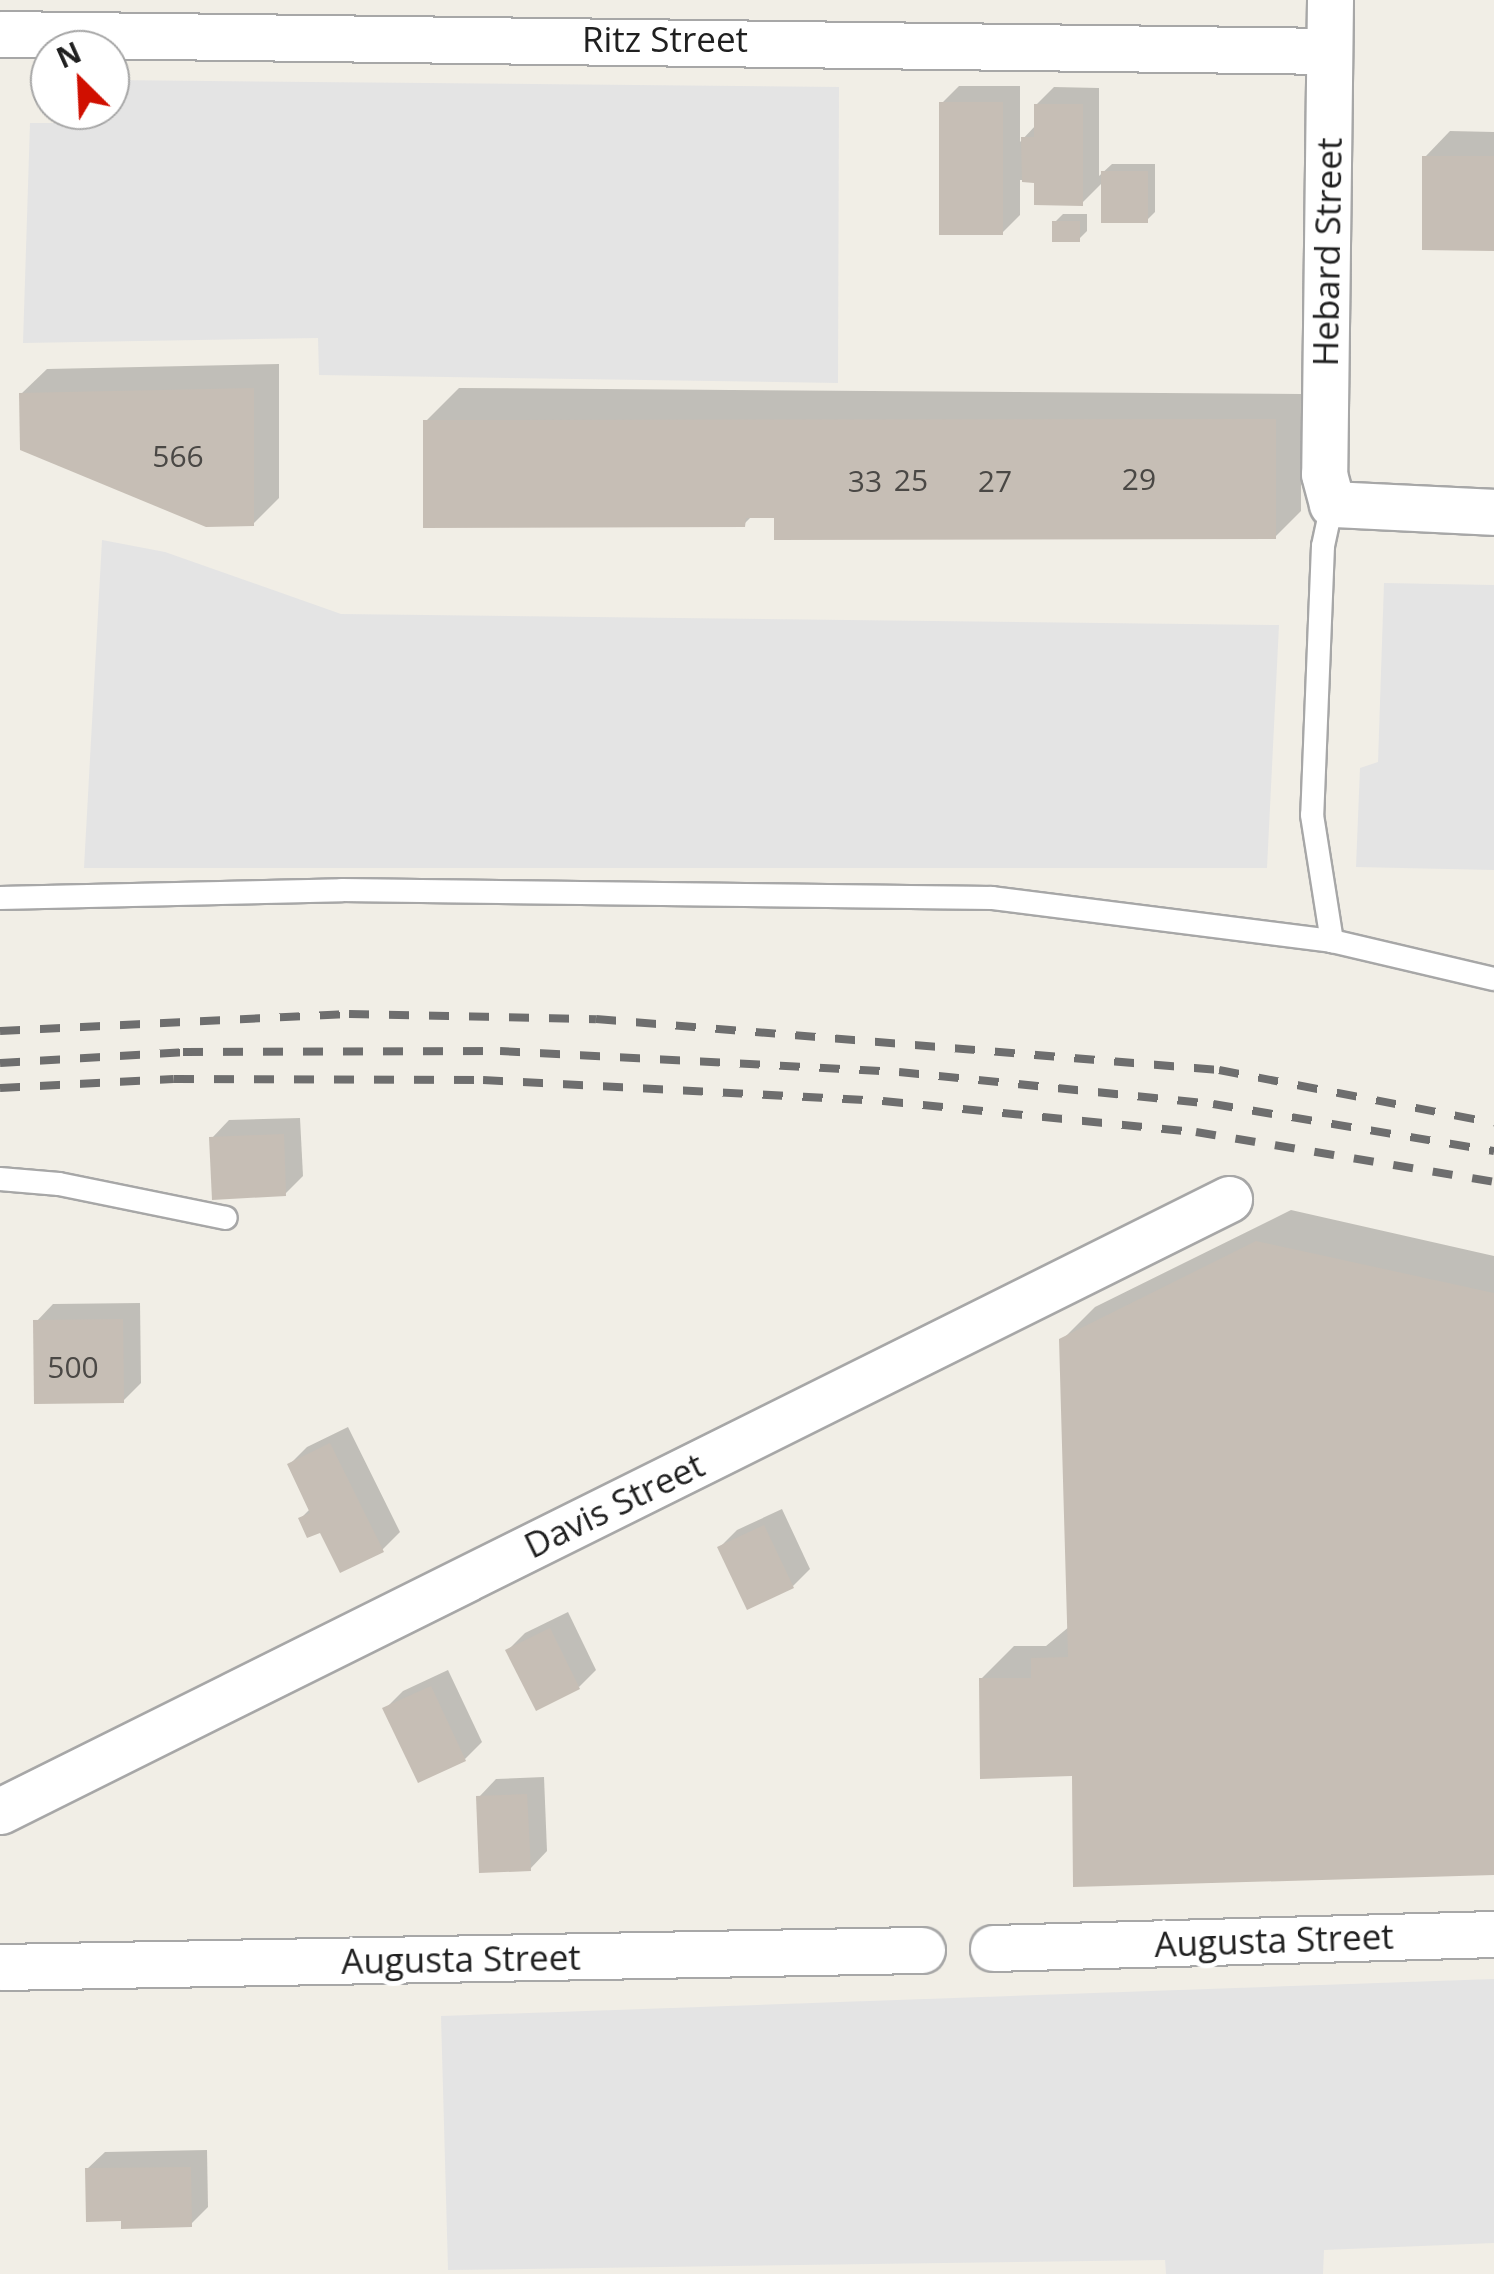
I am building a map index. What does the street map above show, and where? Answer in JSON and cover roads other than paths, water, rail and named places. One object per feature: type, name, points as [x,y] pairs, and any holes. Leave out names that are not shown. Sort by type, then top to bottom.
[{"type":"street","name":"Hebard Street","points":[[1330,0],[1324,474],[1332,504]]},
{"type":"street","name":"Ritz Street","points":[[0,34],[1330,51]]},
{"type":"street","points":[[1332,504],[1494,512]]},
{"type":"street","name":"Davis Street","points":[[0,1810],[1229,1199]]},
{"type":"street","name":"Augusta Street","points":[[993,1948],[1494,1934]]},
{"type":"street","name":"Augusta Street","points":[[0,1968],[922,1950]]},
{"type":"lane","points":[[1332,504],[1323,546],[1312,815],[1332,942]]},
{"type":"lane","points":[[0,898],[342,890],[992,898],[1332,942],[1494,979]]},
{"type":"lane","points":[[0,1179],[58,1184],[226,1218]]},
{"type":"railway","points":[[0,1031],[349,1014],[596,1019],[1219,1070],[1494,1123]]},
{"type":"railway","points":[[0,1063],[183,1052],[500,1051],[899,1072],[1213,1104],[1494,1151]]},
{"type":"railway","points":[[0,1088],[174,1079],[483,1080],[883,1101],[1196,1132],[1494,1182]]}]
